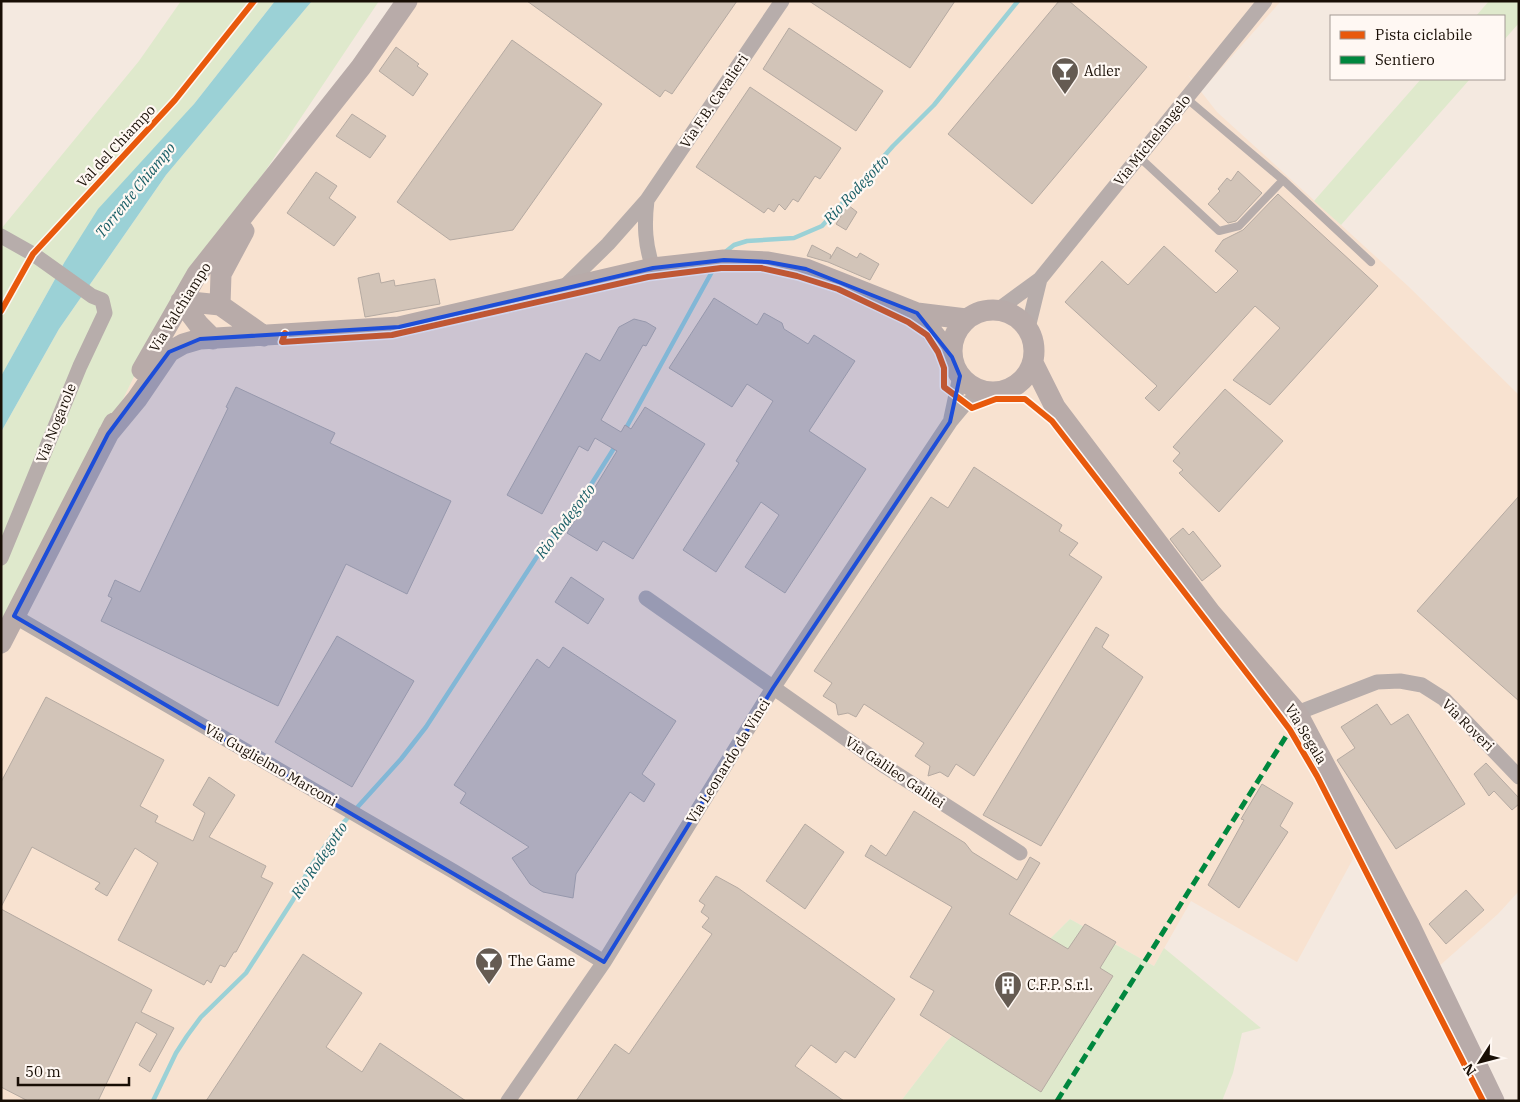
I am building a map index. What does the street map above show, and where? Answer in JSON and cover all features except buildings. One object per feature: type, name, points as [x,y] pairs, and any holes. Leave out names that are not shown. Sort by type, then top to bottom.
[{"type":"street","name":"Via Valchiampo","points":[[1,643],[148,358],[197,274],[361,67],[407,1]]},
{"type":"street","name":"Via F.B. Cavalieri","points":[[564,287],[608,244],[647,200],[782,1]]},
{"type":"street","name":"Via Michelangelo","points":[[1000,309],[1040,279],[1265,1]]},
{"type":"street","points":[[220,305],[221,274],[271,180]]},
{"type":"street","name":"Via F.B. Cavalieri","points":[[647,200],[644,224],[648,252],[653,268]]},
{"type":"street","name":"Via Nogarole","points":[[1,236],[32,254],[92,296],[102,300],[105,313],[80,366],[1,558]]},
{"type":"street","points":[[108,434],[137,399],[169,352],[183,344],[200,339],[399,327],[564,287],[653,268],[724,260],[768,262],[806,269],[917,313],[966,319]]},
{"type":"street","name":"Via Michelangelo","points":[[1028,328],[1040,279]]},
{"type":"street","points":[[181,301],[220,305],[264,336]]},
{"type":"street","points":[[181,301],[199,325],[213,339]]},
{"type":"street","points":[[956,366],[952,343],[957,330],[966,319],[976,312],[1000,309],[1021,319],[1028,328]]},
{"type":"street","points":[[917,313],[968,383],[988,392],[1005,391],[1013,387],[1022,381],[1033,363]]},
{"type":"street","name":"Via Segala","points":[[1028,328],[1034,345],[1033,363],[1055,407],[1210,612],[1297,714],[1410,926],[1494,1101]]},
{"type":"street","name":"Via Leonardo da Vinci","points":[[950,422],[956,366]]},
{"type":"street","name":"Via Segala","points":[[1013,387],[1055,407]]},
{"type":"street","name":"Via Leonardo da Vinci","points":[[508,1101],[604,962],[773,688],[950,422],[965,404],[988,392]]},
{"type":"street","name":"Via Galileo Galilei","points":[[646,598],[886,767],[1020,853]]},
{"type":"street","name":"Via Guglielmo Marconi","points":[[14,616],[445,866],[604,962]]},
{"type":"street","name":"Via Roveri","points":[[1297,714],[1376,682],[1400,681],[1422,685],[1444,699],[1519,777]]},
{"type":"lane","points":[[1186,98],[1283,180],[1371,262]]},
{"type":"lane","points":[[1138,156],[1218,231],[1239,226],[1283,180]]},
{"type":"highlighted area","points":[[724,260],[768,262],[806,269],[917,313],[952,357],[960,376],[950,422],[773,688],[604,962],[14,616],[108,434],[169,352],[200,339],[399,327],[653,268]]},
{"type":"shaded area","points":[[412,1],[1281,1],[1203,89],[1188,75],[1217,112],[1408,286],[1519,395],[1519,891],[1498,914],[1437,968],[1354,857],[1297,962],[1191,901],[1154,966],[1070,919],[947,1041],[901,1101],[1,1101],[1,648],[152,340]]},
{"type":"green space","points":[[181,1],[275,1],[194,104],[64,263],[1,376],[1,229],[139,61]]},
{"type":"green space","points":[[312,1],[379,1],[152,340],[1,648],[1,432],[59,329],[166,175]]},
{"type":"green space","points":[[1489,1],[1519,1],[1519,23],[1505,39],[1505,15],[1477,15]]},
{"type":"green space","points":[[1420,80],[1469,80],[1341,225],[1314,201]]},
{"type":"green space","points":[[1070,919],[1154,966],[1164,948],[1261,1028],[1242,1033],[1233,1073],[1222,1101],[901,1101],[947,1041]]},
{"type":"water","name":"Torrente Chiampo","points":[[275,1],[312,1],[166,175],[59,329],[1,432],[1,376],[64,263],[98,209],[194,104]]},
{"type":"waterway","name":"Rio Rodegotto","points":[[724,253],[734,245],[747,241],[794,238],[822,226],[893,146],[934,105],[1018,1]]},
{"type":"waterway","name":"Rio Rodegotto","points":[[625,430],[714,268]]},
{"type":"waterway","name":"Rio Rodegotto","points":[[153,1101],[176,1053],[187,1036],[201,1017],[246,973],[293,900],[309,869],[335,832],[401,759],[426,727],[540,552],[570,518],[616,445]]},
{"type":"marked path","points":[[1057,1101],[1290,730]]},
{"type":"cycle path","name":"Val del Chiampo","points":[[1,311],[33,254],[175,100],[254,1]]},
{"type":"cycle path","points":[[285,333],[282,342],[392,335],[648,277],[721,268],[761,268],[797,276],[838,289],[908,322],[927,335],[938,352],[944,368],[944,387],[972,408],[996,399],[1025,399],[1052,421],[1290,730],[1317,776],[1483,1101]]},
{"type":"place","name":"Adler","points":[[1065,95]]},
{"type":"place","name":"The Game","points":[[489,985]]},
{"type":"place","name":"C.F.P. S.r.l.","points":[[1008,1009]]}]
